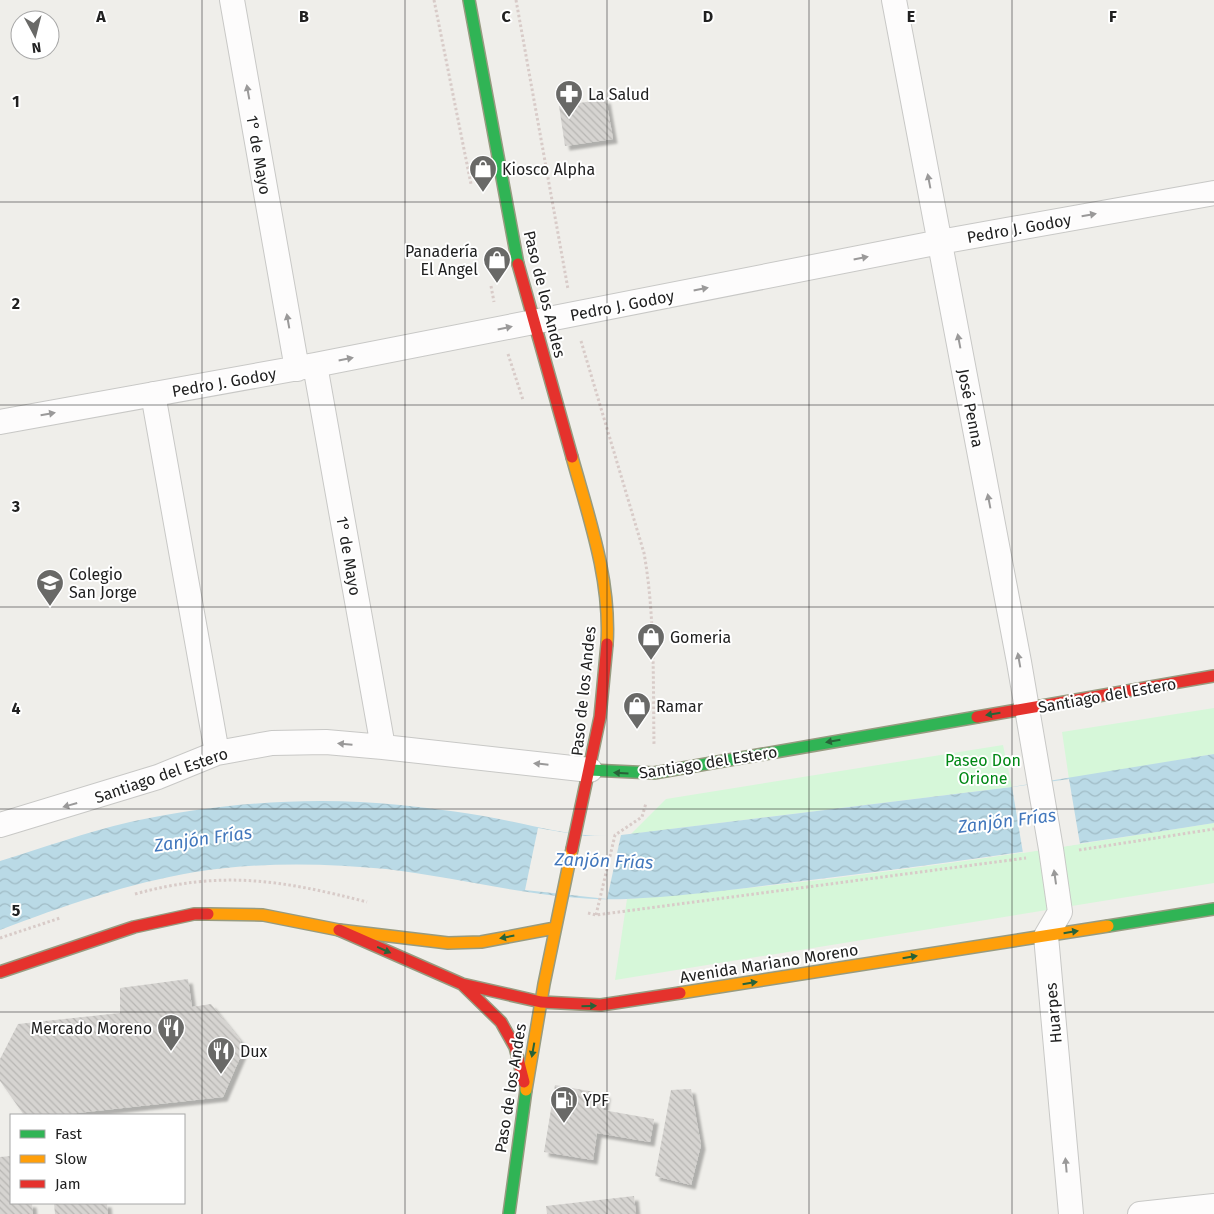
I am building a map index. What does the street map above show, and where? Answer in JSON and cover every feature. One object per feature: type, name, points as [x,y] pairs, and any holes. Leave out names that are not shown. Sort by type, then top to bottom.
[{"type":"main road","name":"Paso de los Andes","points":[[469,0],[518,266],[600,557],[607,600],[606,656],[590,770],[555,928],[541,1002],[526,1089],[509,1214]]},
{"type":"main road","name":"Santiago del Estero","points":[[590,770],[654,773],[1214,676]]},
{"type":"main road","name":"Avenida Mariano Moreno","points":[[339,930],[462,984],[541,1002],[578,1006],[625,1002],[1214,909]]},
{"type":"main road","name":"Avenida Mariano Moreno","points":[[0,972],[134,927],[194,914],[263,916],[339,930],[448,943],[481,942],[555,928]]},
{"type":"main road","points":[[462,984],[501,1022],[515,1047],[526,1089]]},
{"type":"street","name":"1° de Mayo","points":[[232,0],[383,747]]},
{"type":"street","name":"José Penna","points":[[894,0],[1027,708],[1051,852]]},
{"type":"street","name":"Pedro J. Godoy","points":[[0,422],[306,367],[940,242],[1214,193]]},
{"type":"street","points":[[153,394],[217,753]]},
{"type":"street","name":"Santiago del Estero","points":[[0,824],[158,777],[217,753],[272,743],[326,742],[590,770]]},
{"type":"street","points":[[1046,936],[1060,912],[1051,852]]},
{"type":"street","name":"Huarpes","points":[[1046,936],[1070,1214]]},
{"type":"street","points":[[1140,1214],[1214,1206]]},
{"type":"path","points":[[434,0],[472,194]]},
{"type":"path","points":[[516,0],[573,314],[644,553],[653,680],[654,773],[642,817],[615,835],[596,914],[1214,829]]},
{"type":"path","points":[[490,281],[500,329],[524,403]]},
{"type":"green space","points":[[1214,708],[1214,754],[1069,779],[1062,732]]},
{"type":"green space","name":"Paseo Don Orione","points":[[1003,745],[1012,787],[631,834],[666,799]]},
{"type":"green space","points":[[1214,823],[1214,883],[615,980],[627,899],[847,877],[994,857]]},
{"type":"water","name":"Zanjón Frías","points":[[1214,754],[1214,823],[1072,845],[756,887],[626,899],[566,897],[386,869],[314,865],[243,866],[195,872],[146,882],[72,904],[0,930],[0,861],[114,826],[163,815],[197,810],[298,801],[366,802],[468,813],[573,834],[613,836],[1012,787]]},
{"type":"pier","points":[[1069,779],[1080,844],[1023,853],[1012,787]]},
{"type":"pier","points":[[538,828],[585,836],[621,835],[607,899],[525,890]]},
{"type":"building","points":[[606,99],[613,139],[565,146],[559,106]]},
{"type":"building","points":[[188,979],[192,1007],[211,1004],[240,1040],[242,1053],[223,1097],[68,1114],[23,1114],[0,1081],[0,1059],[18,1024],[120,1013],[120,988]]},
{"type":"building","points":[[555,1085],[606,1094],[603,1110],[654,1119],[650,1142],[597,1133],[593,1160],[544,1152]]},
{"type":"building","points":[[691,1089],[701,1145],[691,1185],[655,1176],[671,1090]]},
{"type":"building","points":[[10,1156],[10,1204],[32,1204],[33,1214],[0,1214],[0,1157]]},
{"type":"building","points":[[634,1196],[636,1214],[547,1214],[546,1206]]},
{"type":"building","points":[[54,1204],[107,1204],[108,1214],[55,1214]]},
{"type":"traffic: fast","points":[[469,0],[518,264]]},
{"type":"traffic: fast","points":[[590,770],[654,773],[977,717]]},
{"type":"traffic: fast","points":[[1108,926],[1214,909]]},
{"type":"traffic: fast","points":[[509,1214],[526,1090]]},
{"type":"traffic: slow","points":[[572,457],[592,526],[602,573],[606,596],[607,644]]},
{"type":"traffic: slow","points":[[526,1090],[544,984],[572,849]]},
{"type":"traffic: slow","points":[[208,914],[263,915],[339,930],[448,943],[481,942],[555,928]]},
{"type":"traffic: slow","points":[[680,993],[1108,926]]},
{"type":"traffic: jam","points":[[518,264],[572,457]]},
{"type":"traffic: jam","points":[[572,849],[600,717],[607,644]]},
{"type":"traffic: jam","points":[[977,717],[1214,676]]},
{"type":"traffic: jam","points":[[0,972],[134,927],[194,914],[208,914]]},
{"type":"traffic: jam","points":[[339,930],[462,984],[541,1002],[601,1005],[680,993]]},
{"type":"traffic: jam","points":[[462,984],[501,1022],[515,1047],[524,1082]]},
{"type":"place","name":"La Salud","points":[[569,118]]},
{"type":"place","name":"Kiosco Alpha","points":[[483,193]]},
{"type":"place","name":"Panadería El Angel","points":[[497,284]]},
{"type":"place","name":"Colegio San Jorge","points":[[50,607]]},
{"type":"place","name":"Gomeria","points":[[651,661]]},
{"type":"place","name":"Ramar","points":[[637,730]]},
{"type":"place","name":"Mercado Moreno","points":[[171,1052]]},
{"type":"place","name":"Dux","points":[[221,1075]]},
{"type":"place","name":"YPF","points":[[564,1124]]}]
